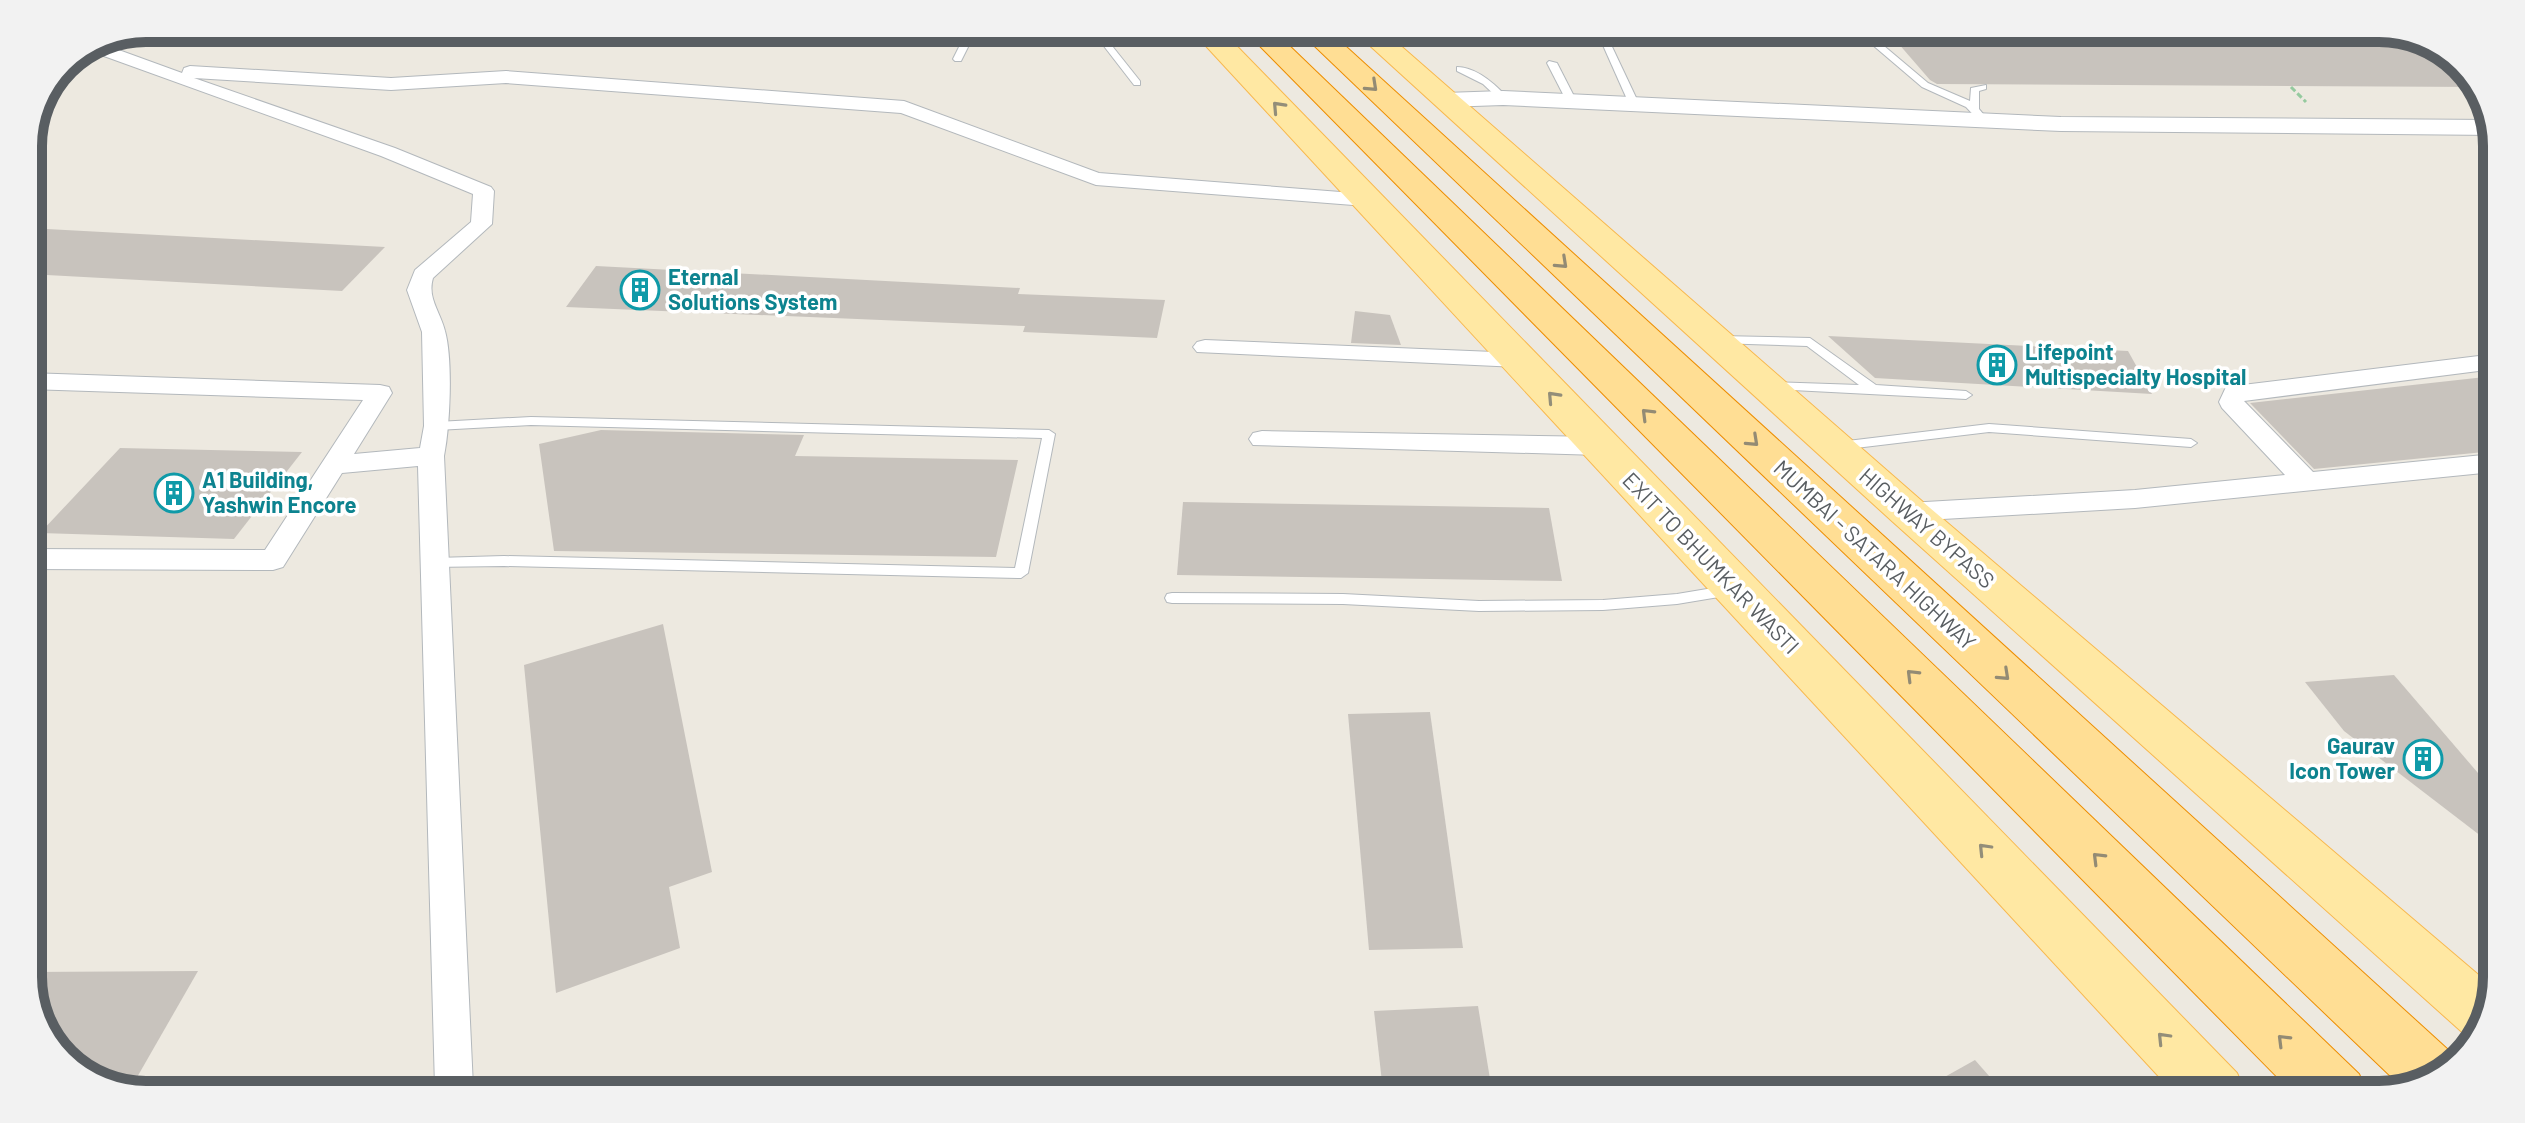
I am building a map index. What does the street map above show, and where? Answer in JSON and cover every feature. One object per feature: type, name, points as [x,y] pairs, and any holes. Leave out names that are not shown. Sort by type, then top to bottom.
[{"type":"highway","points":[[1270,42],[2324,1081]]},
{"type":"highway","name":"MUMBAI - SATARA HIGHWAY","points":[[1325,42],[2426,1069]]},
{"type":"main road","name":"EXIT TO BHUMKAR WASTI","points":[[1216,42],[2204,1081]]},
{"type":"main road","name":"HIGHWAY BYPASS","points":[[1385,42],[1453,84],[1715,340],[2477,1010]]},
{"type":"street","points":[[104,51],[405,156],[484,191],[481,224],[423,275],[418,290],[434,332],[436,563],[454,1081]]},
{"type":"street","points":[[153,70],[391,84],[506,77],[904,107],[1096,179],[1366,200]]},
{"type":"street","points":[[1453,84],[1503,98],[1635,106],[1980,114],[2340,129],[2481,128]]},
{"type":"street","points":[[1205,347],[1518,360]]},
{"type":"street","points":[[2307,482],[2231,402],[2235,393],[2483,362]]},
{"type":"street","points":[[42,381],[380,393],[273,560],[42,559]]},
{"type":"street","points":[[1262,439],[1599,446]]},
{"type":"street","points":[[334,465],[434,441]]},
{"type":"street","points":[[1908,512],[2135,499],[2483,464]]},
{"type":"lane","points":[[958,59],[966,42]]},
{"type":"lane","points":[[1105,42],[1137,83]]},
{"type":"lane","points":[[1606,42],[1635,106]]},
{"type":"lane","points":[[1873,42],[1928,87],[1962,98],[1980,114]]},
{"type":"lane","points":[[1552,63],[1572,102]]},
{"type":"lane","points":[[1453,84],[1486,82],[1503,98]]},
{"type":"lane","points":[[1980,114],[1974,90],[1983,87]]},
{"type":"lane","points":[[1715,340],[1810,342],[1873,389]]},
{"type":"lane","points":[[1766,385],[1966,395]]},
{"type":"lane","points":[[434,441],[531,421],[1049,434],[1021,573],[504,561],[436,563]]},
{"type":"lane","points":[[1835,447],[1989,428],[2191,443]]},
{"type":"lane","points":[[1172,598],[1343,599],[1479,606],[1603,605],[1677,599],[1736,589]]},
{"type":"building","points":[[1897,42],[2379,42],[2399,44],[2431,56],[2453,72],[2464,87],[1937,84]]},
{"type":"building","points":[[42,229],[385,247],[342,291],[42,275]]},
{"type":"building","points":[[596,266],[1020,288],[1018,294],[1165,300],[1157,338],[1023,332],[1025,326],[566,307]]},
{"type":"building","points":[[1355,311],[1390,315],[1401,345],[1351,343]]},
{"type":"building","name":"Lifepoint Multispecialty Hospital","points":[[1828,336],[2128,351],[2152,394],[1875,378]]},
{"type":"building","points":[[2483,377],[2483,452],[2314,469],[2250,403]]},
{"type":"building","points":[[601,430],[804,435],[795,456],[1018,460],[996,557],[554,551],[539,444]]},
{"type":"building","name":"A1 Building, Yashwin Encore","points":[[120,448],[302,452],[234,539],[42,531]]},
{"type":"building","points":[[1183,502],[1549,508],[1562,581],[1177,575]]},
{"type":"building","points":[[663,624],[712,872],[669,887],[680,948],[556,993],[524,665]]},
{"type":"building","name":"Gaurav Icon Tower","points":[[2394,675],[2483,779],[2483,838],[2344,731],[2305,682]]},
{"type":"building","points":[[1430,712],[1463,948],[1369,950],[1348,714]]},
{"type":"building","points":[[198,971],[135,1080],[106,1073],[72,1051],[50,1017],[44,997],[42,972]]},
{"type":"building","points":[[1478,1006],[1490,1081],[1382,1081],[1374,1011]]},
{"type":"building","points":[[1975,1060],[1993,1081],[1937,1081]]},
{"type":"place","name":"Eternal Solutions System","points":[[640,290]]},
{"type":"place","name":"Lifepoint Multispecialty Hospital","points":[[1997,365]]},
{"type":"place","name":"A1 Building, Yashwin Encore","points":[[174,493]]},
{"type":"place","name":"Gaurav Icon Tower","points":[[2423,759]]}]
